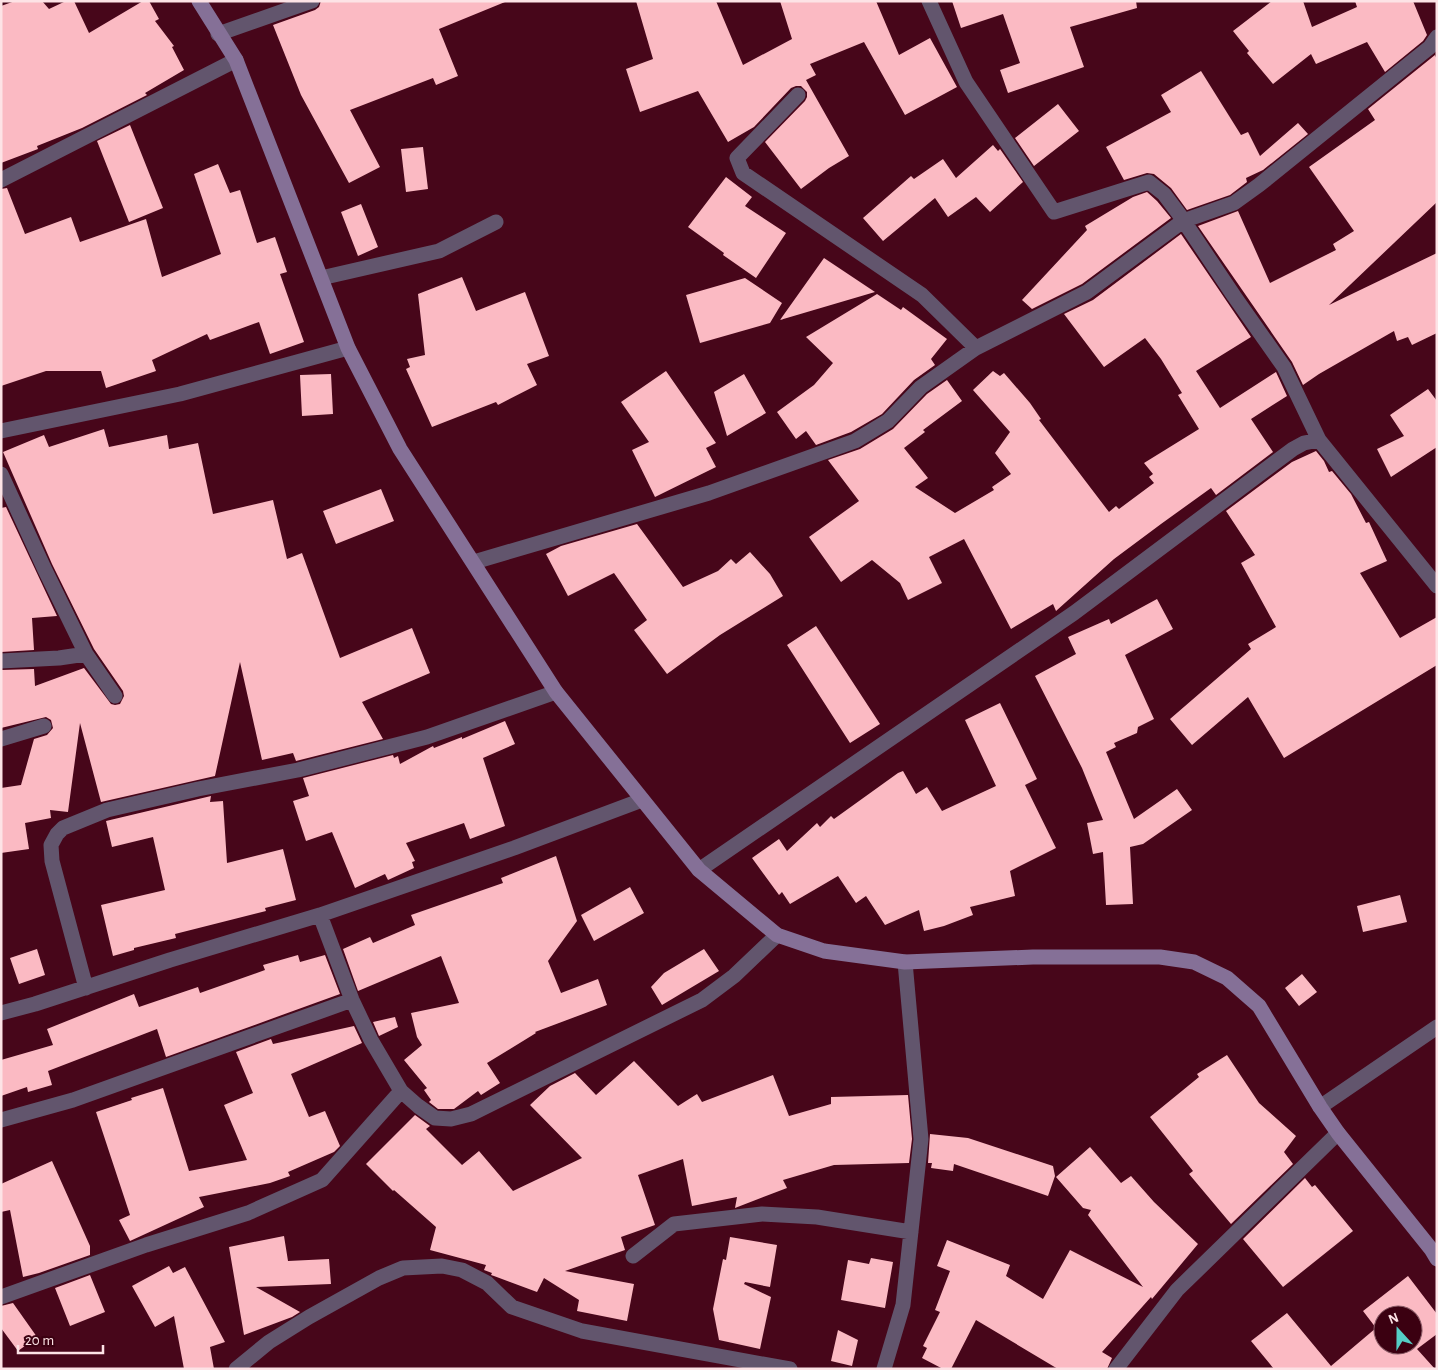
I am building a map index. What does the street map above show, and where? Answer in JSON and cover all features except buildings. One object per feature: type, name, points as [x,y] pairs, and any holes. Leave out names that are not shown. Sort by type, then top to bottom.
[{"type":"street","points":[[199,1],[236,60],[348,348],[400,449],[556,692],[698,870],[777,935],[824,951],[905,962],[1033,956],[1160,957],[1194,962],[1226,978],[1259,1006],[1320,1107],[1338,1133],[1437,1258]]},
{"type":"street","points":[[218,34],[312,1]]},
{"type":"street","points":[[929,1],[966,82],[1054,212],[1149,182],[1164,194],[1284,367],[1319,440],[1437,586]]},
{"type":"street","points":[[474,562],[709,493],[855,441],[888,422],[921,387],[976,348],[1087,292],[1183,220],[1234,202],[1259,185],[1430,47],[1437,37]]},
{"type":"street","points":[[1,180],[236,60]]},
{"type":"street","points":[[798,95],[737,158],[743,173],[922,295],[976,348]]},
{"type":"street","points":[[321,278],[440,251],[496,222]]},
{"type":"street","points":[[1,431],[180,394],[348,348]]},
{"type":"street","points":[[698,870],[1074,613],[1293,449],[1304,443],[1319,440]]},
{"type":"street","points":[[1,474],[86,654],[115,696]]},
{"type":"street","points":[[1,661],[59,658],[86,654]]},
{"type":"street","points":[[86,988],[52,861],[51,844],[63,828],[107,810],[198,789],[298,770],[427,737],[556,692]]},
{"type":"street","points":[[1,739],[44,726]]},
{"type":"street","points":[[1,1013],[320,914],[504,851],[642,800]]},
{"type":"street","points":[[320,914],[352,1000],[371,1040],[401,1091],[435,1118],[451,1119],[471,1114],[702,1000],[734,976],[777,935]]},
{"type":"street","points":[[884,1369],[903,1305],[921,1139],[905,962]]},
{"type":"street","points":[[1,1120],[73,1100],[352,1000]]},
{"type":"street","points":[[1320,1107],[1437,1028]]},
{"type":"street","points":[[1,1297],[146,1245],[248,1213],[322,1180],[401,1091]]},
{"type":"street","points":[[1116,1369],[1177,1290],[1338,1133]]},
{"type":"street","points":[[633,1256],[674,1224],[762,1214],[817,1217],[912,1232]]},
{"type":"street","points":[[236,1369],[269,1342],[308,1317],[379,1278],[403,1268],[442,1266],[462,1270],[486,1283],[512,1307],[582,1331],[790,1369]]}]
